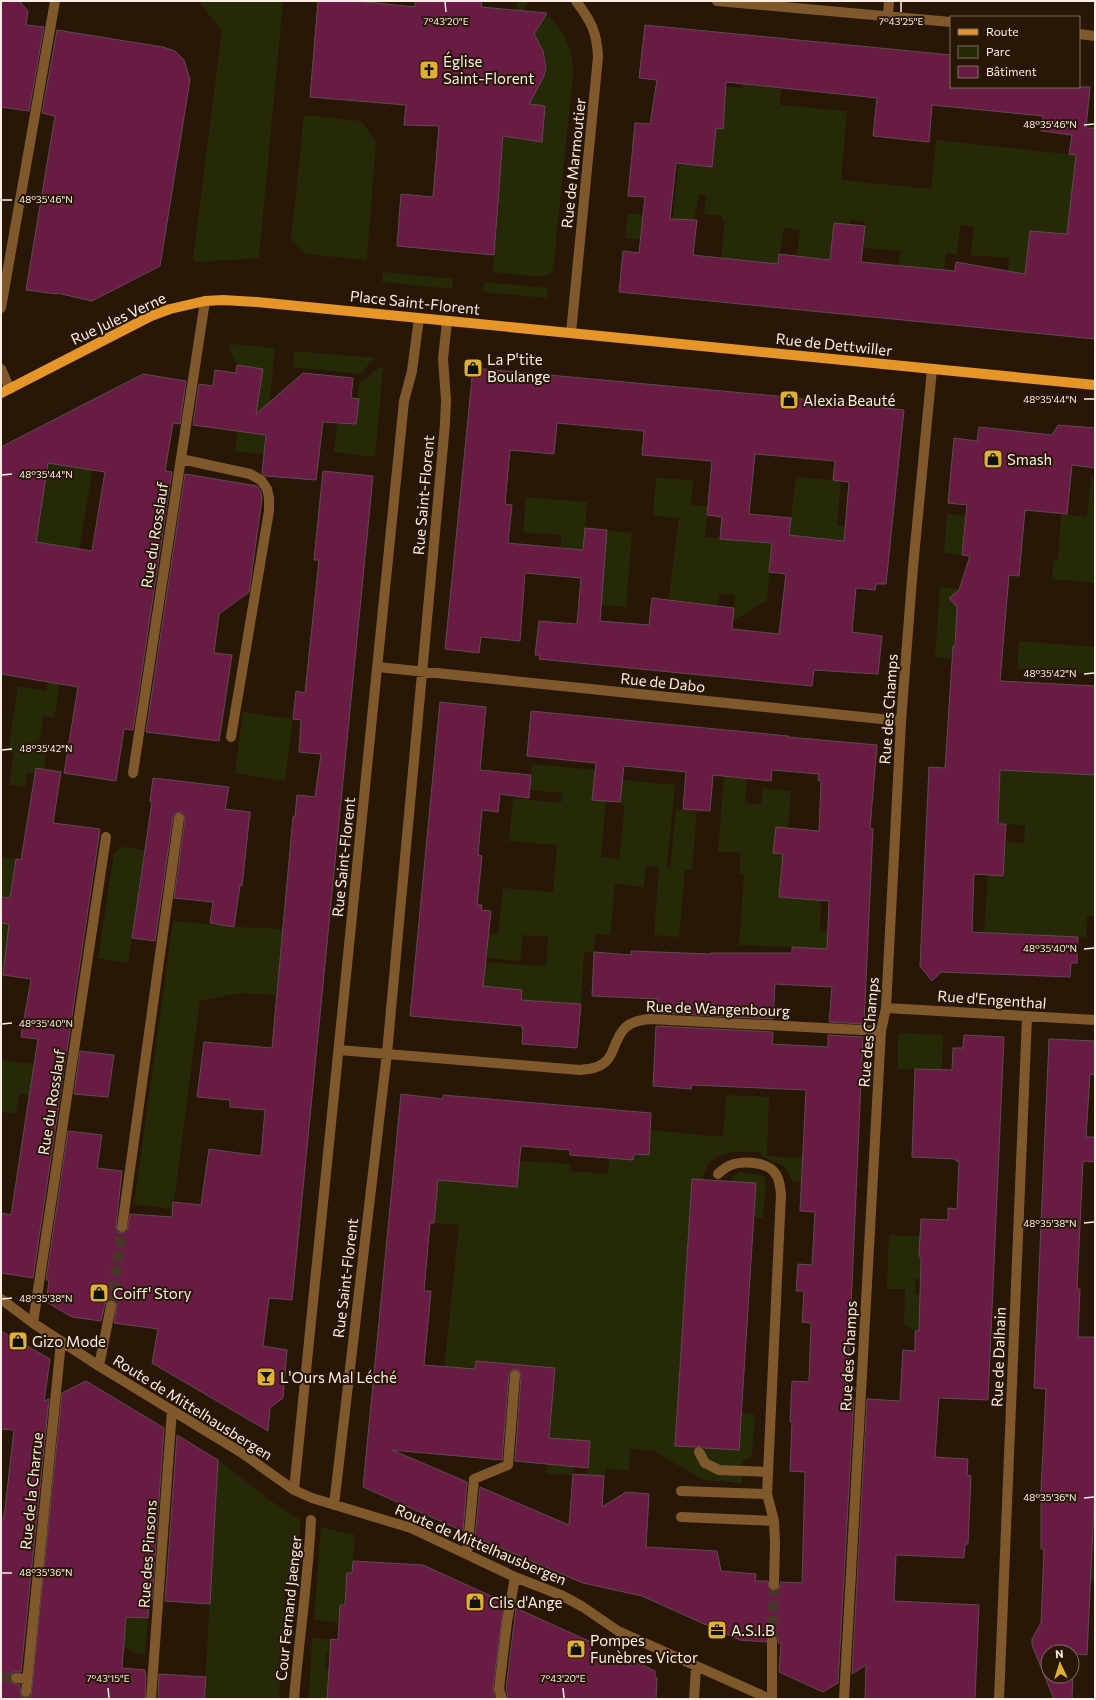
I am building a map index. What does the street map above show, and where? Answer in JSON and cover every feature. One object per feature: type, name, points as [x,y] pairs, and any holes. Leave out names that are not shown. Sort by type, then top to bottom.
[{"type":"main road","name":"Rue Jules Verne","points":[[6,391],[151,316],[170,309],[205,301],[223,300],[257,302]]},
{"type":"main road","name":"Place Saint-Florent","points":[[257,302],[571,333]]},
{"type":"main road","name":"Rue de Dettwiller","points":[[571,333],[1095,384]]},
{"type":"street","points":[[1,308],[55,1]]},
{"type":"street","name":"Rue de Marmoutier","points":[[571,333],[598,57],[596,36],[592,25],[576,1]]},
{"type":"street","points":[[717,1],[950,22]]},
{"type":"street","points":[[888,16],[889,1]]},
{"type":"street","points":[[1080,34],[1095,36]]},
{"type":"street","name":"Rue du Rosslauf","points":[[133,773],[205,301]]},
{"type":"street","name":"Rue Saint-Florent","points":[[294,1490],[404,401],[412,371],[419,318]]},
{"type":"street","name":"Rue Saint-Florent","points":[[334,1505],[387,1053],[445,424],[446,400],[443,359],[447,320]]},
{"type":"street","points":[[1,369],[6,391]]},
{"type":"street","name":"Rue des Champs","points":[[844,1699],[881,1031],[886,1008],[901,721],[913,567],[932,369]]},
{"type":"street","points":[[181,459],[250,474],[261,480],[267,489],[269,498],[269,512],[231,736]]},
{"type":"street","points":[[378,668],[421,672]]},
{"type":"street","name":"Rue de Dabo","points":[[421,672],[901,721]]},
{"type":"street","points":[[122,1227],[179,818]]},
{"type":"street","name":"Rue du Rosslauf","points":[[33,1323],[106,837]]},
{"type":"street","name":"Rue d'Engenthal","points":[[886,1008],[1095,1020]]},
{"type":"street","name":"Rue de Dalhain","points":[[999,1699],[1027,1017]]},
{"type":"street","name":"Rue de Wangenbourg","points":[[387,1053],[580,1070],[595,1068],[604,1063],[610,1056],[619,1034],[628,1025],[638,1020],[650,1019],[881,1031]]},
{"type":"street","points":[[339,1050],[387,1053]]},
{"type":"street","points":[[718,1174],[726,1167],[734,1164],[763,1164],[776,1173],[780,1182],[781,1194],[767,1494],[774,1521],[774,1585]]},
{"type":"street","name":"Route de Mittelhausbergen","points":[[1,1299],[61,1342],[242,1453],[294,1490],[312,1498],[399,1524],[515,1577],[563,1596],[583,1607],[618,1631],[696,1667],[771,1699]]},
{"type":"street","points":[[99,1366],[111,1306]]},
{"type":"street","name":"Rue de la Charrue","points":[[26,1692],[61,1342]]},
{"type":"street","points":[[467,1554],[474,1479],[508,1465],[515,1375]]},
{"type":"street","name":"Rue des Pinsons","points":[[151,1699],[172,1410]]},
{"type":"street","points":[[699,1452],[706,1463],[719,1470],[768,1472]]},
{"type":"street","points":[[681,1491],[767,1494]]},
{"type":"street","points":[[681,1517],[774,1521]]},
{"type":"street","name":"Cour Fernand Jaenger","points":[[294,1699],[300,1629],[308,1577],[311,1520]]},
{"type":"street","points":[[497,1699],[507,1622],[515,1577]]},
{"type":"street","points":[[771,1699],[772,1641]]},
{"type":"street","points":[[694,1699],[696,1667]]},
{"type":"street","points":[[16,1678],[27,1679]]},
{"type":"street","points":[[499,1688],[502,1699]]},
{"type":"green space","points":[[198,1],[283,1],[259,258],[195,262],[193,258],[222,31]]},
{"type":"green space","points":[[517,1],[528,2],[523,11],[541,22],[546,14],[553,20],[563,34],[567,41],[573,66],[553,270],[551,273],[540,277],[493,272],[499,203],[497,202],[508,101],[526,96],[540,85],[545,75],[546,66],[545,56],[541,47],[534,39],[525,33],[514,29]],"holes":[[[520,104],[545,106],[542,142],[517,139]]]},
{"type":"green space","points":[[743,84],[781,89],[780,105],[847,111],[841,180],[931,189],[936,140],[1095,157],[1067,234],[1030,231],[1025,274],[1008,271],[1009,258],[971,255],[974,227],[960,225],[957,254],[946,253],[944,272],[898,266],[901,251],[864,248],[865,222],[850,220],[849,224],[834,223],[829,269],[795,265],[800,230],[784,228],[778,264],[721,258],[725,222],[722,221],[722,216],[704,214],[706,195],[699,194],[694,220],[673,219],[678,164],[712,167],[714,128],[722,129],[719,86],[743,88]]},
{"type":"green space","points":[[304,115],[361,121],[376,141],[367,260],[306,254],[291,240]]},
{"type":"green space","points":[[628,213],[673,219],[670,243],[625,238]]},
{"type":"green space","points":[[383,272],[453,279],[452,289],[382,282]]},
{"type":"green space","points":[[484,282],[548,288],[547,298],[483,292]]},
{"type":"green space","points":[[231,344],[275,348],[264,454],[235,451],[238,430],[237,365],[228,347]]},
{"type":"green space","points":[[294,351],[375,358],[360,374],[293,367]]},
{"type":"green space","points":[[381,366],[383,369],[375,457],[334,452],[337,423],[356,424],[359,383]]},
{"type":"green space","points":[[94,461],[79,549],[36,542],[48,463]]},
{"type":"green space","points":[[796,477],[841,481],[837,525],[852,528],[851,541],[789,535]]},
{"type":"green space","points":[[656,478],[693,480],[691,505],[708,506],[705,537],[772,543],[767,600],[733,621],[735,595],[720,594],[718,605],[672,600],[669,598],[679,518],[653,516]]},
{"type":"green space","points":[[1091,478],[1095,478],[1095,583],[1052,579],[1053,561],[1058,561],[1061,514],[1087,517]]},
{"type":"green space","points":[[526,497],[587,502],[585,528],[632,533],[626,607],[578,603],[580,585],[602,586],[583,550],[561,547],[561,535],[523,532]]},
{"type":"green space","points":[[947,514],[966,516],[962,555],[944,553]]},
{"type":"green space","points":[[940,587],[960,589],[954,646],[952,647],[951,659],[935,657]]},
{"type":"green space","points":[[69,627],[54,718],[43,716],[39,745],[47,746],[44,769],[36,768],[34,774],[27,773],[25,787],[9,785],[14,753],[8,751],[18,686],[46,691],[51,666]]},
{"type":"green space","points":[[1019,641],[1095,647],[1095,674],[1017,669]]},
{"type":"green space","points":[[243,712],[293,719],[285,781],[235,773]]},
{"type":"green space","points":[[532,764],[595,770],[592,800],[606,801],[601,857],[619,859],[625,805],[620,804],[622,780],[675,785],[667,868],[670,868],[676,809],[697,811],[692,870],[685,870],[679,937],[654,935],[659,867],[646,866],[644,887],[615,884],[610,935],[595,934],[594,952],[584,952],[581,1004],[524,1000],[521,999],[521,990],[462,984],[463,961],[546,966],[548,937],[523,935],[520,961],[487,958],[488,933],[498,934],[503,888],[553,892],[557,845],[509,841],[513,798],[561,803],[562,793],[530,790]]},
{"type":"green space","points":[[1013,770],[1095,775],[1095,916],[1087,916],[1086,937],[984,933],[988,875],[1003,876],[1002,842],[1024,843],[1025,825],[999,824],[1000,771]]},
{"type":"green space","points":[[724,776],[747,779],[745,803],[761,805],[763,788],[791,791],[788,829],[776,828],[773,853],[786,854],[784,878],[781,879],[779,897],[821,900],[820,931],[868,933],[867,965],[833,964],[815,948],[739,945],[744,875],[739,874],[741,853],[718,852]]},
{"type":"green space","points":[[122,847],[144,850],[128,963],[98,958],[114,853]]},
{"type":"green space","points":[[1,857],[16,859],[14,871],[18,872],[20,860],[41,863],[14,899],[1,897]]},
{"type":"green space","points":[[173,921],[234,927],[283,929],[276,995],[240,993],[200,1001],[173,1209],[134,1204]]},
{"type":"green space","points":[[1,923],[11,924],[1,985]]},
{"type":"green space","points":[[900,1033],[943,1035],[942,1070],[898,1069],[898,1035]]},
{"type":"green space","points":[[1,1060],[34,1064],[30,1095],[19,1094],[16,1114],[1,1112]]},
{"type":"green space","points":[[726,1095],[769,1097],[767,1156],[803,1158],[802,1182],[792,1181],[785,1167],[755,1152],[735,1152],[722,1154],[711,1161],[705,1172],[703,1180],[692,1179],[675,1446],[739,1450],[741,1419],[738,1415],[741,1412],[755,1415],[752,1453],[750,1458],[743,1460],[742,1483],[703,1480],[654,1451],[630,1449],[629,1470],[606,1469],[604,1476],[588,1475],[590,1441],[576,1440],[573,1475],[546,1474],[555,1368],[476,1361],[467,1457],[436,1447],[459,1225],[434,1223],[438,1178],[503,1186],[505,1160],[570,1164],[569,1171],[608,1174],[610,1151],[617,1158],[633,1160],[634,1154],[650,1130],[723,1137]]},
{"type":"green space","points":[[741,1172],[764,1176],[766,1181],[763,1218],[757,1218],[754,1215],[756,1183],[731,1182],[732,1176]]},
{"type":"green space","points":[[889,1235],[920,1236],[920,1279],[915,1279],[915,1294],[948,1296],[933,1331],[915,1331],[904,1325],[905,1289],[887,1289]]},
{"type":"green space","points":[[218,1460],[271,1501],[300,1520],[298,1572],[286,1584],[279,1699],[204,1699]]},
{"type":"green space","points":[[1094,1518],[1095,1583],[1083,1582],[1083,1568],[1092,1568]]},
{"type":"green space","points":[[321,1527],[355,1535],[352,1573],[347,1573],[346,1590],[350,1605],[340,1605],[339,1622],[314,1620]]},
{"type":"green space","points":[[126,1617],[148,1618],[145,1655],[135,1653],[124,1647]]},
{"type":"green space","points":[[312,1638],[331,1639],[330,1652],[326,1653],[325,1669],[329,1670],[327,1699],[309,1699]]},
{"type":"building","points":[[1,1],[19,1],[28,11],[26,25],[44,27],[29,111],[1,107]]},
{"type":"building","name":"Église Saint-Florent","points":[[318,1],[356,1],[415,7],[415,1],[482,1],[481,7],[547,13],[534,34],[543,51],[546,67],[544,76],[529,104],[545,106],[542,142],[503,136],[494,255],[397,246],[401,194],[433,197],[439,126],[404,125],[406,105],[310,97]]},
{"type":"building","points":[[645,25],[950,55],[950,88],[1090,87],[1086,128],[1095,128],[1095,339],[619,292],[623,251],[639,253],[645,197],[628,196],[635,123],[650,124],[657,80],[639,78]],"holes":[[[726,82],[877,98],[873,136],[929,142],[932,105],[1043,116],[1041,131],[1072,135],[1069,154],[1076,155],[1067,234],[1030,231],[1025,274],[956,262],[955,271],[861,262],[865,226],[834,223],[830,260],[779,254],[778,264],[693,255],[697,220],[670,219],[676,163],[712,167],[716,128],[723,129]]]},
{"type":"building","points":[[57,30],[163,47],[175,51],[184,60],[190,80],[160,266],[92,301],[57,293],[26,290],[55,116],[42,113]]},
{"type":"building","points":[[237,365],[263,369],[256,414],[303,373],[353,378],[351,398],[359,399],[356,424],[323,422],[316,480],[266,476],[262,473],[266,435],[193,425],[199,384],[213,386],[215,370],[236,373]]},
{"type":"building","points":[[473,368],[776,396],[904,410],[886,584],[876,584],[875,590],[856,588],[852,632],[882,636],[878,674],[814,670],[812,686],[539,659],[540,655],[535,655],[539,621],[577,624],[581,578],[525,573],[520,641],[481,637],[479,653],[445,649]],"holes":[[[557,423],[644,431],[642,455],[712,461],[707,515],[722,517],[720,539],[772,543],[769,572],[786,574],[779,634],[732,629],[734,608],[652,598],[649,625],[600,621],[607,530],[585,528],[583,550],[508,543],[512,505],[505,504],[510,450],[554,454]],[[755,454],[835,461],[833,480],[849,482],[844,541],[789,535],[791,518],[749,514]]]},
{"type":"building","points":[[143,374],[186,381],[180,424],[173,423],[165,471],[172,472],[133,730],[124,729],[116,781],[64,773],[78,687],[1,674],[1,447]],"holes":[[[48,463],[105,472],[92,551],[36,542]]]},
{"type":"building","points":[[1058,425],[1095,428],[1095,468],[1072,465],[1067,514],[1025,510],[1019,576],[1009,575],[1000,681],[1095,686],[1095,775],[1000,770],[998,824],[1006,824],[1003,876],[974,874],[972,932],[1078,937],[1077,963],[1071,963],[1070,977],[941,972],[932,981],[920,966],[929,767],[945,768],[957,607],[949,598],[959,590],[970,556],[962,555],[967,505],[948,503],[954,438],[977,441],[979,427],[1052,435]]},
{"type":"building","points":[[323,471],[373,476],[292,1300],[269,1298],[263,1346],[287,1350],[283,1398],[270,1408],[268,1431],[152,1363],[158,1329],[114,1323],[117,1304],[112,1300],[106,1301],[101,1321],[72,1317],[46,1302],[49,1280],[46,1280],[68,1131],[102,1135],[97,1168],[122,1171],[116,1226],[118,1232],[121,1233],[127,1231],[130,1214],[172,1217],[173,1202],[201,1205],[209,1149],[261,1156],[265,1110],[230,1107],[230,1100],[197,1097],[204,1042],[272,1048],[293,817],[295,817],[297,795],[315,797],[321,754],[299,752],[301,720],[293,719],[296,691],[305,693],[319,560],[314,560]]},
{"type":"building","points":[[185,474],[257,486],[261,492],[262,499],[249,592],[219,614],[214,653],[232,655],[219,741],[146,732]]},
{"type":"building","points":[[440,702],[486,707],[480,770],[531,775],[529,798],[500,794],[498,812],[482,810],[478,855],[482,856],[477,905],[482,905],[481,910],[491,911],[483,986],[522,990],[521,1000],[581,1004],[577,1048],[522,1044],[522,1026],[410,1016]]},
{"type":"building","points":[[531,711],[877,745],[870,828],[873,829],[864,1024],[829,1022],[832,987],[775,984],[773,1019],[657,1013],[658,999],[592,996],[594,952],[631,955],[631,951],[711,954],[792,953],[792,947],[827,949],[829,901],[779,897],[783,854],[773,853],[776,827],[819,831],[821,781],[818,780],[819,774],[772,770],[771,781],[713,775],[710,811],[683,809],[686,772],[624,766],[620,802],[592,800],[596,763],[527,756]]},
{"type":"building","points":[[36,768],[61,772],[53,823],[100,829],[33,1278],[1,1273],[1,1213],[11,1215],[38,1039],[21,1037],[31,979],[3,975],[9,924],[1,923],[1,897],[10,898],[16,859],[21,860]]},
{"type":"building","points":[[153,778],[229,787],[225,809],[250,812],[242,886],[240,885],[234,927],[210,923],[213,902],[174,898],[185,819],[183,813],[180,812],[174,814],[173,817],[155,941],[132,938],[152,802],[150,801]]},
{"type":"building","points":[[656,1026],[773,1032],[772,1044],[828,1047],[828,1035],[863,1037],[847,1397],[854,1398],[838,1683],[823,1692],[779,1672],[781,1643],[778,1643],[778,1638],[775,1635],[768,1636],[766,1642],[740,1640],[642,1596],[583,1583],[475,1537],[480,1487],[569,1525],[573,1474],[604,1476],[602,1507],[626,1492],[649,1494],[646,1547],[717,1551],[721,1571],[756,1574],[755,1581],[768,1581],[769,1588],[773,1591],[779,1589],[781,1582],[802,1583],[805,1472],[790,1471],[792,1422],[790,1422],[792,1381],[809,1382],[811,1323],[802,1322],[804,1291],[796,1291],[798,1264],[812,1265],[815,1212],[800,1211],[806,1090],[692,1085],[691,1089],[653,1086]]},
{"type":"building","points":[[964,1035],[1004,1037],[988,1400],[939,1398],[935,1457],[968,1459],[967,1475],[971,1476],[968,1544],[965,1544],[964,1558],[896,1555],[894,1601],[979,1605],[975,1699],[865,1699],[866,1665],[852,1674],[867,1399],[900,1401],[903,1350],[915,1351],[915,1331],[919,1331],[921,1260],[919,1254],[921,1219],[948,1220],[948,1208],[957,1209],[959,1161],[956,1161],[956,1159],[912,1157],[915,1069],[952,1070],[953,1048],[963,1048]]},
{"type":"building","points":[[1049,1039],[1095,1041],[1095,1075],[1090,1074],[1086,1137],[1095,1137],[1095,1162],[1083,1161],[1077,1289],[1080,1289],[1078,1337],[1095,1337],[1095,1484],[1087,1655],[1080,1654],[1080,1644],[1040,1644],[1040,1665],[1032,1645],[1032,1639],[1041,1623],[1044,1549],[1041,1549],[1041,1490],[1046,1389],[1034,1388]]},
{"type":"building","points":[[80,1051],[114,1055],[108,1097],[74,1094]]},
{"type":"building","points":[[401,1094],[443,1099],[443,1095],[651,1113],[649,1155],[634,1154],[633,1160],[570,1155],[570,1150],[521,1146],[517,1187],[438,1180],[434,1223],[430,1223],[424,1291],[431,1291],[424,1365],[475,1369],[476,1361],[555,1368],[549,1438],[590,1441],[588,1468],[515,1461],[521,1376],[519,1370],[515,1369],[510,1371],[509,1374],[502,1460],[392,1450],[467,1482],[463,1531],[363,1487]]},
{"type":"building","points":[[692,1179],[756,1183],[739,1450],[704,1448],[700,1446],[675,1446]]},
{"type":"building","points":[[1,1331],[50,1359],[44,1401],[49,1399],[21,1672],[13,1672],[10,1680],[13,1683],[20,1685],[22,1697],[26,1698],[31,1696],[62,1393],[86,1381],[164,1428],[152,1600],[149,1599],[148,1618],[126,1617],[122,1668],[145,1670],[145,1699],[1,1699],[1,1519],[3,1519],[5,1509],[14,1430],[1,1429]]},
{"type":"building","points":[[177,1435],[218,1460],[210,1604],[165,1601]]},
{"type":"building","points":[[353,1561],[423,1565],[504,1602],[493,1688],[495,1699],[327,1699],[331,1639],[338,1640],[340,1605],[345,1605],[347,1573],[352,1573]]},
{"type":"building","points":[[516,1608],[591,1642],[590,1658],[639,1663],[655,1671],[655,1677],[657,1678],[656,1699],[508,1699],[506,1688]]},
{"type":"building","points":[[159,1674],[206,1677],[204,1699],[158,1699]]},
{"type":"building","points":[[1048,1684],[1073,1684],[1072,1699],[1054,1699]]},
{"type":"tunnel","points":[[111,1306],[122,1227]]},
{"type":"tunnel","points":[[772,1641],[774,1585]]},
{"type":"tunnel","points":[[1,1677],[16,1678]]},
{"type":"place","name":"Église Saint-Florent","points":[[429,70]]},
{"type":"place","name":"La P'tite Boulange","points":[[473,368]]},
{"type":"place","name":"Alexia Beauté","points":[[789,400]]},
{"type":"place","name":"Smash","points":[[993,459]]},
{"type":"place","name":"Coiff' Story","points":[[99,1293]]},
{"type":"place","name":"Gizo Mode","points":[[18,1341]]},
{"type":"place","name":"L'Ours Mal Léché","points":[[266,1377]]},
{"type":"place","name":"Cils d'Ange","points":[[475,1602]]},
{"type":"place","name":"A.S.I.B","points":[[717,1630]]},
{"type":"place","name":"Pompes Funèbres Victor","points":[[576,1649]]}]
